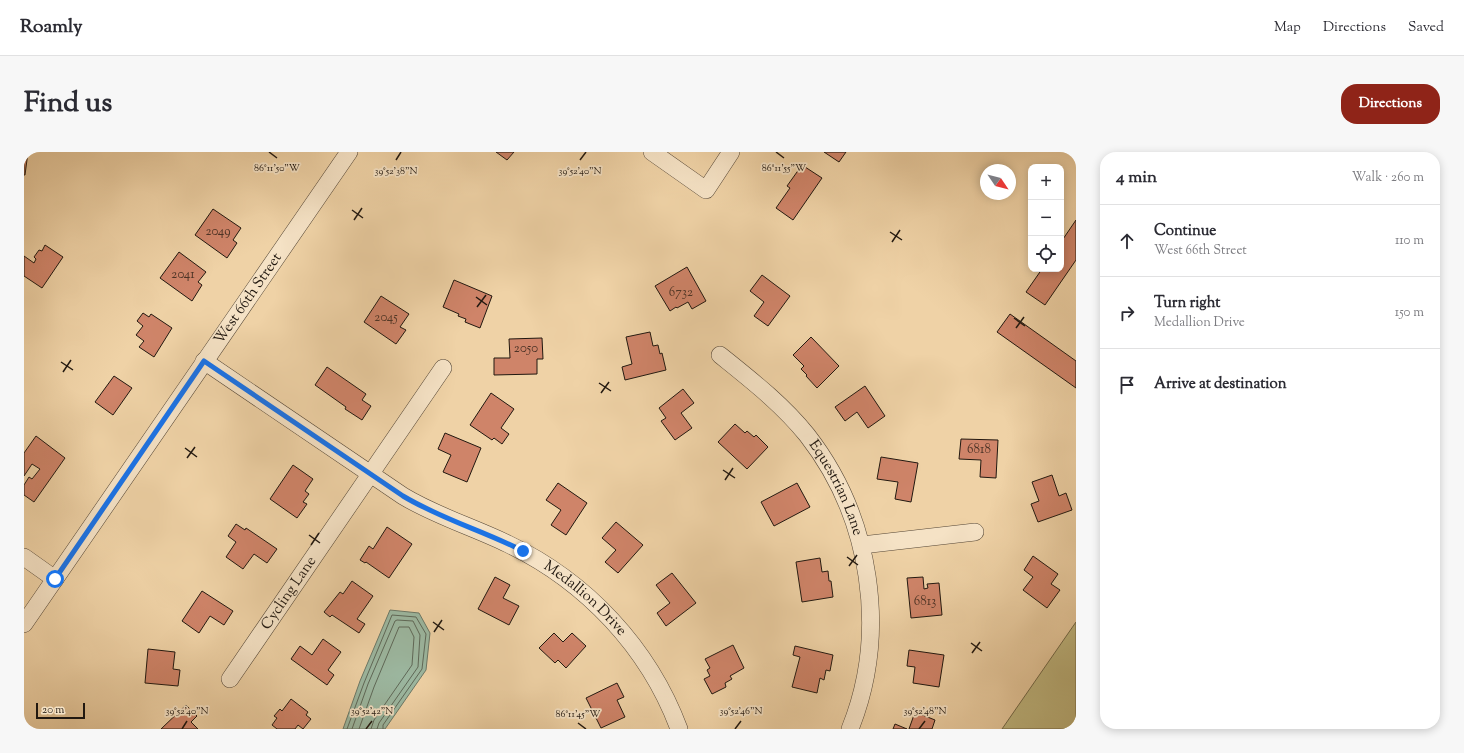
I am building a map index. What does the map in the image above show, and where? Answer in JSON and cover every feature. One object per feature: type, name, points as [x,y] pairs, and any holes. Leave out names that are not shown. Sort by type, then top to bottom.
[{"type":"street","name":"West 66th Street","points":[[24,624],[349,152]]},
{"type":"street","points":[[652,152],[706,190],[732,152]]},
{"type":"street","name":"Equestrian Lane","points":[[720,355],[781,406],[807,436],[824,460],[840,487],[855,523],[867,568],[871,629],[864,683],[850,729]]},
{"type":"street","name":"Medallion Drive","points":[[204,361],[411,501],[523,551],[549,566],[573,584],[607,615],[636,650],[660,688],[679,729]]},
{"type":"street","name":"Cycling Lane","points":[[230,679],[443,368]]},
{"type":"street","points":[[862,545],[975,532]]},
{"type":"street","points":[[24,557],[55,579]]},
{"type":"shaded area","points":[[1076,622],[1076,729],[1002,729]]},
{"type":"water","points":[[390,610],[419,613],[430,633],[426,670],[385,729],[343,729],[360,681]]},
{"type":"building","points":[[24,152],[28,152],[25,175],[24,175]]},
{"type":"building","points":[[496,152],[514,152],[507,160]]},
{"type":"building","points":[[824,152],[846,152],[839,162]]},
{"type":"building","points":[[802,165],[822,178],[793,220],[776,208],[790,188],[787,186]]},
{"type":"building","points":[[213,209],[241,228],[233,240],[237,243],[227,258],[195,235]]},
{"type":"building","points":[[1076,220],[1076,260],[1045,305],[1026,292],[1040,272],[1064,272],[1064,238]]},
{"type":"building","points":[[45,245],[63,257],[42,288],[24,276],[24,256],[34,263],[36,259],[34,257],[39,250],[42,251]]},
{"type":"building","points":[[179,252],[206,272],[198,282],[202,285],[192,301],[160,278]]},
{"type":"building","points":[[687,267],[706,301],[692,309],[688,302],[670,311],[655,286]]},
{"type":"building","points":[[762,275],[790,296],[768,326],[754,316],[764,302],[750,291]]},
{"type":"building","points":[[454,280],[492,296],[480,328],[465,322],[466,319],[458,316],[459,314],[443,307]]},
{"type":"building","points":[[381,296],[409,314],[400,327],[406,330],[396,344],[364,322]]},
{"type":"building","points":[[143,313],[149,317],[151,314],[172,328],[154,357],[139,347],[144,341],[136,335],[143,326],[137,321]]},
{"type":"building","points":[[1010,314],[1076,361],[1076,388],[997,332]]},
{"type":"building","points":[[650,332],[653,346],[658,345],[660,354],[662,353],[666,370],[625,380],[622,367],[632,364],[626,337]]},
{"type":"building","points":[[811,337],[839,366],[817,388],[801,369],[804,366],[793,355]]},
{"type":"building","points":[[542,338],[543,359],[537,359],[537,374],[494,375],[494,358],[510,358],[509,339]]},
{"type":"building","points":[[327,367],[366,394],[362,400],[371,406],[362,420],[345,409],[346,407],[315,385]]},
{"type":"building","points":[[114,376],[132,388],[113,415],[95,402]]},
{"type":"building","points":[[865,386],[885,416],[868,428],[857,412],[845,421],[835,407]]},
{"type":"building","points":[[683,389],[694,403],[681,413],[692,428],[675,440],[661,421],[666,418],[659,408]]},
{"type":"building","points":[[491,393],[514,409],[501,428],[509,434],[502,444],[494,438],[492,440],[470,425]]},
{"type":"building","points":[[735,424],[745,433],[747,431],[754,437],[756,435],[768,447],[747,469],[718,442]]},
{"type":"building","points":[[445,433],[481,448],[467,482],[443,472],[451,455],[438,449]]},
{"type":"building","points":[[36,436],[65,458],[34,502],[24,495],[24,485],[29,477],[32,479],[40,469],[32,464],[24,476],[24,453]]},
{"type":"building","points":[[961,439],[998,440],[996,478],[980,477],[981,460],[959,459]]},
{"type":"building","points":[[881,457],[918,463],[911,502],[895,499],[898,482],[877,479]]},
{"type":"building","points":[[293,465],[313,479],[305,491],[309,494],[303,502],[307,504],[297,518],[270,499]]},
{"type":"building","points":[[1052,475],[1059,496],[1066,493],[1072,510],[1038,522],[1031,504],[1039,501],[1032,482]]},
{"type":"building","points":[[558,483],[587,503],[566,535],[551,525],[561,510],[546,500]]},
{"type":"building","points":[[797,483],[810,507],[774,526],[761,502]]},
{"type":"building","points":[[616,522],[643,545],[618,573],[605,562],[616,550],[602,538]]},
{"type":"building","points":[[236,524],[245,530],[246,528],[277,549],[267,563],[254,554],[243,569],[226,557],[236,542],[228,536]]},
{"type":"building","points":[[387,527],[412,544],[389,578],[366,562],[365,563],[360,560],[369,546],[373,549]]},
{"type":"building","points":[[1033,556],[1058,574],[1051,584],[1060,590],[1047,608],[1023,590],[1033,577],[1024,570]]},
{"type":"building","points":[[820,558],[822,572],[828,571],[833,597],[802,602],[796,562]]},
{"type":"building","points":[[672,573],[696,603],[666,626],[657,613],[670,603],[656,585]]},
{"type":"building","points":[[495,577],[510,585],[503,598],[519,606],[509,625],[478,609]]},
{"type":"building","points":[[923,577],[924,589],[928,588],[927,584],[939,583],[942,615],[911,618],[907,578]]},
{"type":"building","points":[[352,581],[373,596],[357,619],[365,624],[359,633],[332,615],[330,617],[324,612],[340,592],[343,594]]},
{"type":"building","points":[[202,591],[233,611],[224,625],[210,616],[199,633],[182,621]]},
{"type":"building","points":[[554,633],[563,642],[572,633],[586,646],[566,668],[558,660],[555,663],[539,648]]},
{"type":"building","points":[[323,639],[341,652],[328,670],[334,675],[327,685],[291,659],[300,646],[312,655]]},
{"type":"building","points":[[733,645],[744,668],[730,676],[732,679],[725,683],[726,687],[712,694],[704,679],[710,676],[707,670],[710,668],[705,659]]},
{"type":"building","points":[[795,646],[833,655],[830,671],[826,670],[824,680],[820,678],[817,693],[792,687],[800,657],[793,655]]},
{"type":"building","points":[[148,649],[175,652],[173,669],[180,670],[178,686],[145,683]]},
{"type":"building","points":[[909,650],[944,655],[939,687],[913,683],[915,667],[907,666]]},
{"type":"building","points":[[617,683],[624,697],[617,700],[625,717],[601,728],[586,698]]},
{"type":"building","points":[[291,699],[308,712],[306,715],[311,719],[303,729],[298,725],[295,729],[277,729],[272,725],[277,718],[274,716],[280,709],[282,711]]},
{"type":"building","points":[[186,705],[197,716],[191,722],[198,729],[161,729]]},
{"type":"building","points":[[915,712],[935,720],[932,729],[909,729]]},
{"type":"building","points":[[895,724],[907,729],[893,729]]},
{"type":"route","points":[[55,579],[204,361],[411,501],[523,551]]}]
